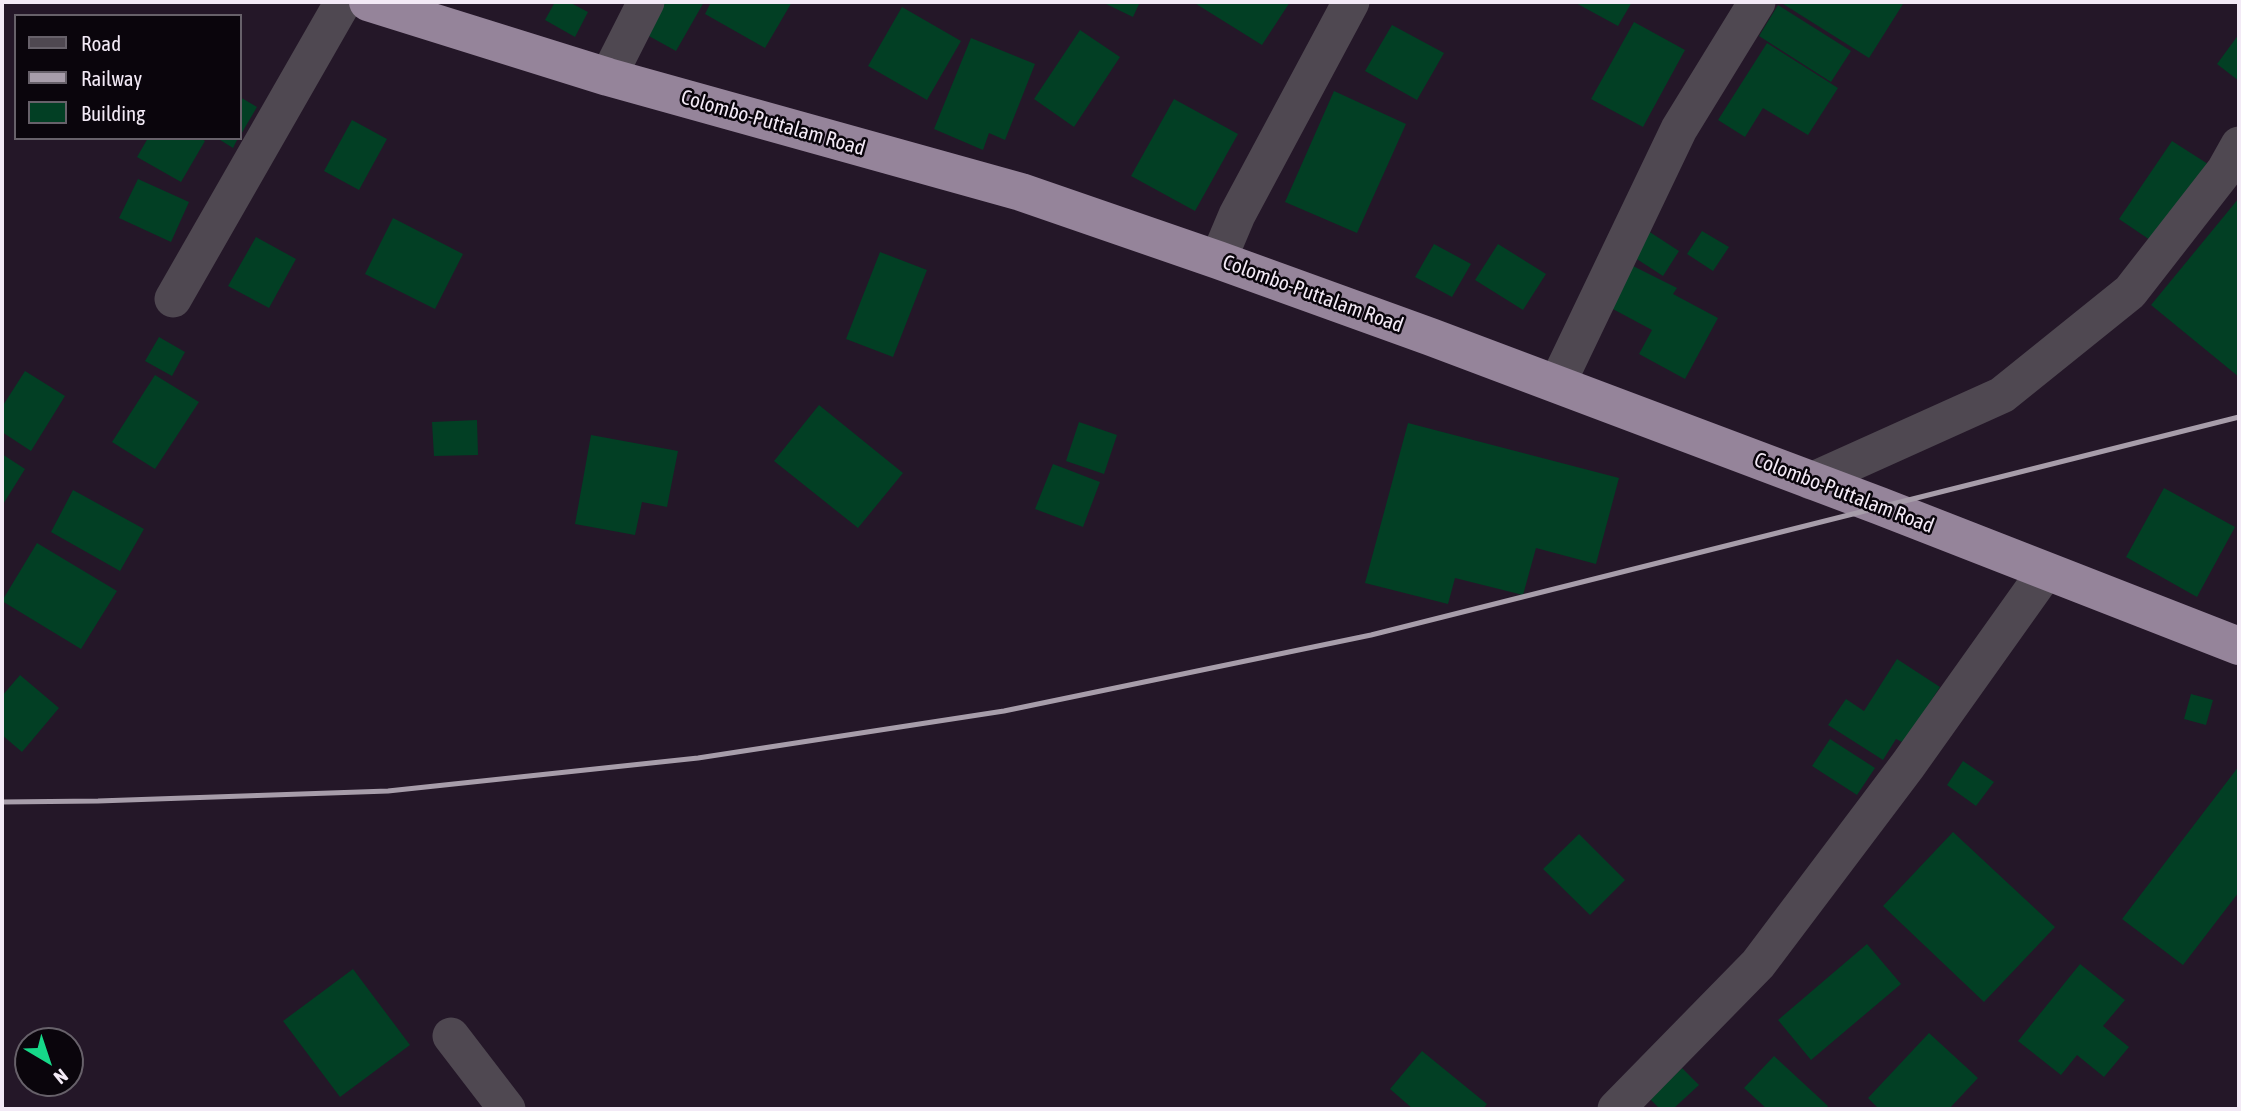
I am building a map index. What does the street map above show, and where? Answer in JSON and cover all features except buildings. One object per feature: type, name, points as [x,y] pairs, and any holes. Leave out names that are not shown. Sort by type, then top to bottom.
[{"type":"highway","name":"Colombo-Puttalam Road","points":[[368,2],[608,77],[1021,192],[1218,260],[1557,384],[2239,646]]},
{"type":"street","points":[[173,299],[343,2]]},
{"type":"street","points":[[608,77],[646,2]]},
{"type":"street","points":[[1218,260],[1237,215],[1351,2]]},
{"type":"street","points":[[1557,384],[1679,129],[1757,2]]},
{"type":"street","points":[[1811,481],[2002,395],[2130,292],[2225,170],[2239,145]]},
{"type":"street","points":[[1616,1109],[1758,964],[1908,765],[2046,571]]},
{"type":"street","points":[[451,1036],[506,1109]]},
{"type":"railway","points":[[2,802],[388,791],[698,758],[1004,711],[1371,635],[2239,417]]}]
